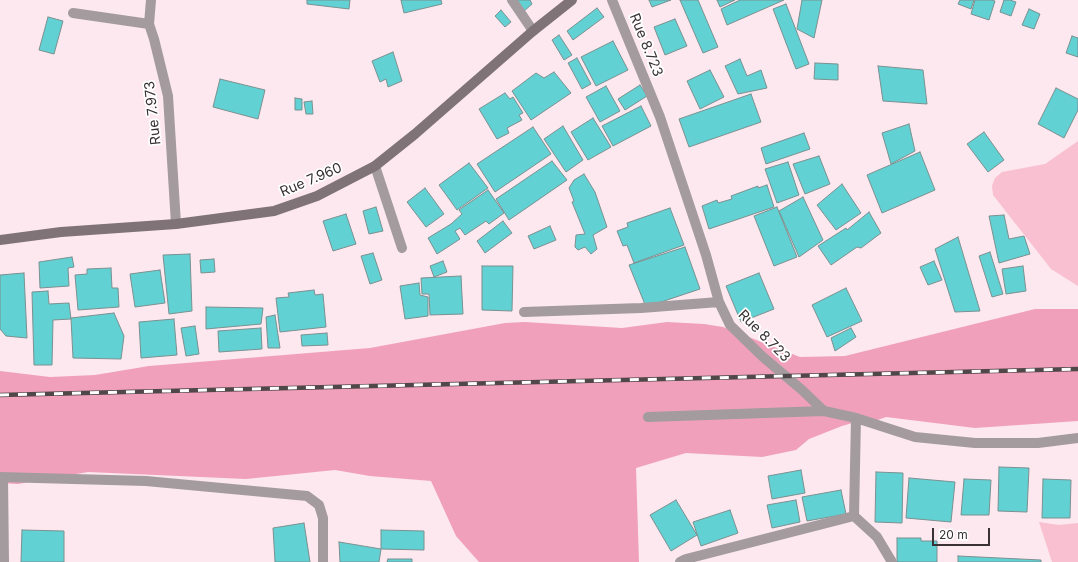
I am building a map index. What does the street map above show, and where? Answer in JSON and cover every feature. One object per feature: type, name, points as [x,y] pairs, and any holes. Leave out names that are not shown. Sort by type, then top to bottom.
[{"type":"street","name":"Rue 7.973","points":[[151,0],[149,24],[168,96],[176,224]]},
{"type":"street","points":[[512,0],[533,32]]},
{"type":"street","name":"Rue 7.960","points":[[0,240],[61,232],[176,224],[274,211],[317,196],[375,166],[415,134],[572,0]]},
{"type":"street","name":"Rue 8.723","points":[[612,0],[660,117],[706,255],[719,302],[730,325],[763,358],[802,390],[824,411]]},
{"type":"street","points":[[73,13],[149,24]]},
{"type":"street","points":[[375,166],[402,248]]},
{"type":"street","points":[[524,312],[641,308],[719,302]]},
{"type":"street","points":[[648,418],[824,411],[856,418],[915,437],[975,443],[1038,443],[1078,438]]},
{"type":"street","points":[[856,418],[854,516],[877,537],[892,562]]},
{"type":"street","points":[[4,562],[1,478],[146,481],[307,496],[319,505],[323,518],[323,562]]},
{"type":"street","points":[[680,562],[693,557],[854,516]]},
{"type":"shaded area","points":[[1078,141],[1078,286],[1051,269],[993,195],[992,186],[995,178],[1002,172],[1045,164]]},
{"type":"shaded area","points":[[1035,309],[1078,309],[1078,421],[975,428],[886,417],[869,423],[859,421],[842,426],[809,439],[796,450],[762,457],[686,453],[636,468],[639,562],[479,562],[456,536],[431,481],[370,476],[335,470],[246,479],[88,472],[18,484],[0,483],[0,371],[50,377],[95,375],[149,366],[370,348],[505,323],[525,322],[622,328],[667,322],[704,324],[723,327],[800,357],[845,356]]},
{"type":"shaded area","points":[[1039,522],[1059,525],[1078,523],[1078,562],[1052,562]]},
{"type":"building","points":[[307,0],[350,0],[349,9],[307,4]]},
{"type":"building","points":[[401,0],[441,0],[442,4],[404,13]]},
{"type":"building","points":[[514,0],[530,0],[532,4],[523,12]]},
{"type":"building","points":[[649,0],[671,0],[652,7]]},
{"type":"building","points":[[680,0],[698,0],[718,47],[703,53]]},
{"type":"building","points":[[717,0],[735,0],[720,7]]},
{"type":"building","points":[[740,0],[784,0],[727,25],[721,9]]},
{"type":"building","points":[[802,0],[822,0],[814,38],[797,29]]},
{"type":"building","points":[[960,0],[974,0],[971,9],[958,4]]},
{"type":"building","points":[[975,0],[995,1],[989,20],[971,14]]},
{"type":"building","points":[[1004,0],[1016,2],[1011,16],[1000,12]]},
{"type":"building","points":[[786,4],[809,64],[796,69],[773,9]]},
{"type":"building","points":[[597,8],[604,17],[573,40],[567,31]]},
{"type":"building","points":[[1029,9],[1040,14],[1034,29],[1022,25]]},
{"type":"building","points":[[501,10],[511,22],[505,27],[495,16]]},
{"type":"building","points":[[48,17],[63,21],[54,54],[39,50]]},
{"type":"building","points":[[675,19],[687,46],[665,55],[654,27]]},
{"type":"building","points":[[559,35],[572,55],[564,60],[552,40]]},
{"type":"building","points":[[1072,36],[1078,38],[1078,57],[1066,53]]},
{"type":"building","points":[[613,41],[628,70],[596,86],[581,57]]},
{"type":"building","points":[[393,52],[402,81],[388,87],[386,79],[380,82],[372,61]]},
{"type":"building","points":[[577,58],[591,84],[582,89],[568,63]]},
{"type":"building","points":[[740,59],[747,76],[761,70],[767,88],[738,94],[725,66]]},
{"type":"building","points":[[815,63],[838,64],[838,80],[814,79]]},
{"type":"building","points":[[878,66],[923,70],[927,104],[883,101]]},
{"type":"building","points":[[710,70],[724,97],[700,109],[687,81]]},
{"type":"building","points":[[554,72],[571,93],[531,120],[512,91],[536,73],[544,78]]},
{"type":"building","points":[[220,79],[265,90],[258,119],[213,107]]},
{"type":"building","points":[[640,85],[647,96],[625,110],[618,99]]},
{"type":"building","points":[[606,86],[620,111],[600,122],[586,97]]},
{"type":"building","points":[[1056,88],[1078,99],[1078,110],[1064,138],[1038,124]]},
{"type":"building","points":[[505,93],[510,99],[513,97],[523,113],[519,115],[522,120],[507,128],[509,133],[497,139],[479,109]]},
{"type":"building","points":[[751,94],[761,122],[689,147],[679,119]]},
{"type":"building","points":[[295,98],[302,99],[302,110],[295,110]]},
{"type":"building","points":[[312,101],[313,114],[306,114],[304,102]]},
{"type":"building","points":[[641,106],[651,126],[613,146],[602,126]]},
{"type":"building","points":[[593,118],[611,147],[588,160],[571,132]]},
{"type":"building","points":[[909,124],[915,151],[891,164],[882,133]]},
{"type":"building","points":[[563,126],[583,160],[566,172],[544,139]]},
{"type":"building","points":[[533,127],[551,154],[495,192],[477,164]]},
{"type":"building","points":[[984,132],[1004,160],[988,172],[967,144]]},
{"type":"building","points":[[804,133],[810,149],[766,164],[761,148]]},
{"type":"building","points":[[920,152],[935,190],[882,213],[867,175]]},
{"type":"building","points":[[819,156],[830,184],[805,194],[793,164]]},
{"type":"building","points":[[552,161],[567,180],[509,220],[496,199]]},
{"type":"building","points":[[788,162],[799,195],[777,203],[765,169]]},
{"type":"building","points":[[469,163],[488,188],[457,210],[439,185]]},
{"type":"building","points":[[584,174],[595,192],[607,227],[593,235],[597,249],[591,254],[585,247],[578,250],[575,247],[576,235],[585,234],[572,202],[574,201],[569,188],[574,180]]},
{"type":"building","points":[[842,184],[861,213],[836,230],[817,205]]},
{"type":"building","points":[[767,185],[774,207],[709,229],[702,206],[717,200],[718,203],[732,199],[731,196],[758,186],[758,188]]},
{"type":"building","points":[[425,188],[444,214],[426,227],[407,202]]},
{"type":"building","points":[[488,190],[504,213],[489,224],[486,221],[465,235],[460,228],[455,231],[460,239],[437,254],[428,238],[451,224],[462,214],[459,210]]},
{"type":"building","points":[[803,197],[823,240],[799,257],[779,211]]},
{"type":"building","points":[[376,207],[383,231],[369,234],[363,211]]},
{"type":"building","points":[[777,207],[797,257],[774,266],[754,216]]},
{"type":"building","points":[[670,208],[684,245],[634,263],[627,245],[623,246],[617,231],[628,227],[627,223]]},
{"type":"building","points":[[869,212],[881,233],[861,248],[857,247],[831,265],[818,246],[846,228],[847,230]]},
{"type":"building","points":[[346,214],[356,244],[333,251],[323,221]]},
{"type":"building","points":[[1004,215],[1009,239],[1024,236],[1030,254],[999,263],[989,216]]},
{"type":"building","points":[[503,221],[512,233],[485,253],[477,241]]},
{"type":"building","points":[[550,226],[556,240],[534,249],[528,236]]},
{"type":"building","points":[[958,237],[980,311],[955,312],[935,249]]},
{"type":"building","points":[[685,247],[700,289],[646,307],[629,265]]},
{"type":"building","points":[[990,252],[1003,294],[992,297],[979,256]]},
{"type":"building","points":[[373,253],[382,280],[370,284],[361,256]]},
{"type":"building","points":[[190,254],[192,311],[169,314],[163,255]]},
{"type":"building","points":[[72,257],[74,267],[68,268],[69,286],[40,288],[39,262]]},
{"type":"building","points":[[214,259],[215,272],[201,273],[200,260]]},
{"type":"building","points":[[443,261],[447,272],[434,277],[430,266]]},
{"type":"building","points":[[934,261],[942,280],[928,285],[920,267]]},
{"type":"building","points":[[482,266],[513,266],[512,311],[482,310]]},
{"type":"building","points":[[1023,266],[1026,291],[1006,294],[1002,269]]},
{"type":"building","points":[[111,268],[112,288],[118,288],[119,307],[78,310],[75,275],[87,274],[87,269]]},
{"type":"building","points":[[160,270],[165,303],[135,307],[130,274]]},
{"type":"building","points":[[24,273],[27,338],[6,336],[0,329],[0,275]]},
{"type":"building","points":[[759,273],[774,309],[741,322],[726,286]]},
{"type":"building","points":[[461,276],[463,314],[430,315],[429,294],[422,294],[421,278]]},
{"type":"building","points":[[419,283],[420,295],[428,297],[428,316],[405,319],[400,286]]},
{"type":"building","points":[[846,288],[862,321],[827,337],[812,305]]},
{"type":"building","points":[[314,290],[315,295],[323,294],[326,327],[280,332],[276,298],[289,297],[288,293]]},
{"type":"building","points":[[48,291],[49,304],[69,303],[71,319],[53,320],[52,365],[34,365],[32,292]]},
{"type":"building","points":[[206,307],[263,308],[261,324],[206,329]]},
{"type":"building","points":[[114,313],[124,336],[121,359],[73,358],[71,318]]},
{"type":"building","points":[[275,315],[280,348],[268,348],[266,317]]},
{"type":"building","points":[[174,319],[177,355],[141,358],[139,322]]},
{"type":"building","points":[[195,326],[199,354],[186,356],[181,328]]},
{"type":"building","points":[[261,328],[262,349],[219,352],[218,331]]},
{"type":"building","points":[[851,328],[856,337],[835,351],[831,338]]},
{"type":"building","points":[[327,333],[328,345],[302,346],[301,335]]},
{"type":"building","points":[[999,467],[1029,468],[1027,512],[998,511]]},
{"type":"building","points":[[801,470],[805,493],[772,499],[768,476]]},
{"type":"building","points":[[876,472],[903,473],[902,523],[875,522]]},
{"type":"building","points":[[909,478],[955,482],[951,522],[906,518]]},
{"type":"building","points":[[964,479],[991,480],[989,515],[961,515]]},
{"type":"building","points":[[1043,479],[1071,480],[1070,518],[1042,518]]},
{"type":"building","points":[[841,490],[846,514],[807,521],[802,497]]},
{"type":"building","points":[[676,500],[697,535],[671,551],[650,515]]},
{"type":"building","points":[[796,500],[800,522],[772,528],[767,505]]},
{"type":"building","points":[[730,510],[738,533],[701,546],[693,522]]},
{"type":"building","points":[[304,523],[310,562],[275,562],[273,528]]},
{"type":"building","points":[[22,530],[64,531],[64,562],[21,562]]},
{"type":"building","points":[[381,530],[424,531],[424,550],[381,549]]},
{"type":"building","points":[[897,538],[921,538],[921,541],[937,541],[937,562],[897,562]]},
{"type":"building","points":[[339,542],[381,549],[379,562],[340,562]]},
{"type":"building","points":[[958,556],[1041,560],[1041,562],[958,562]]},
{"type":"building","points":[[388,559],[412,559],[412,562],[387,562]]},
{"type":"railway","points":[[0,395],[1078,369]]}]
